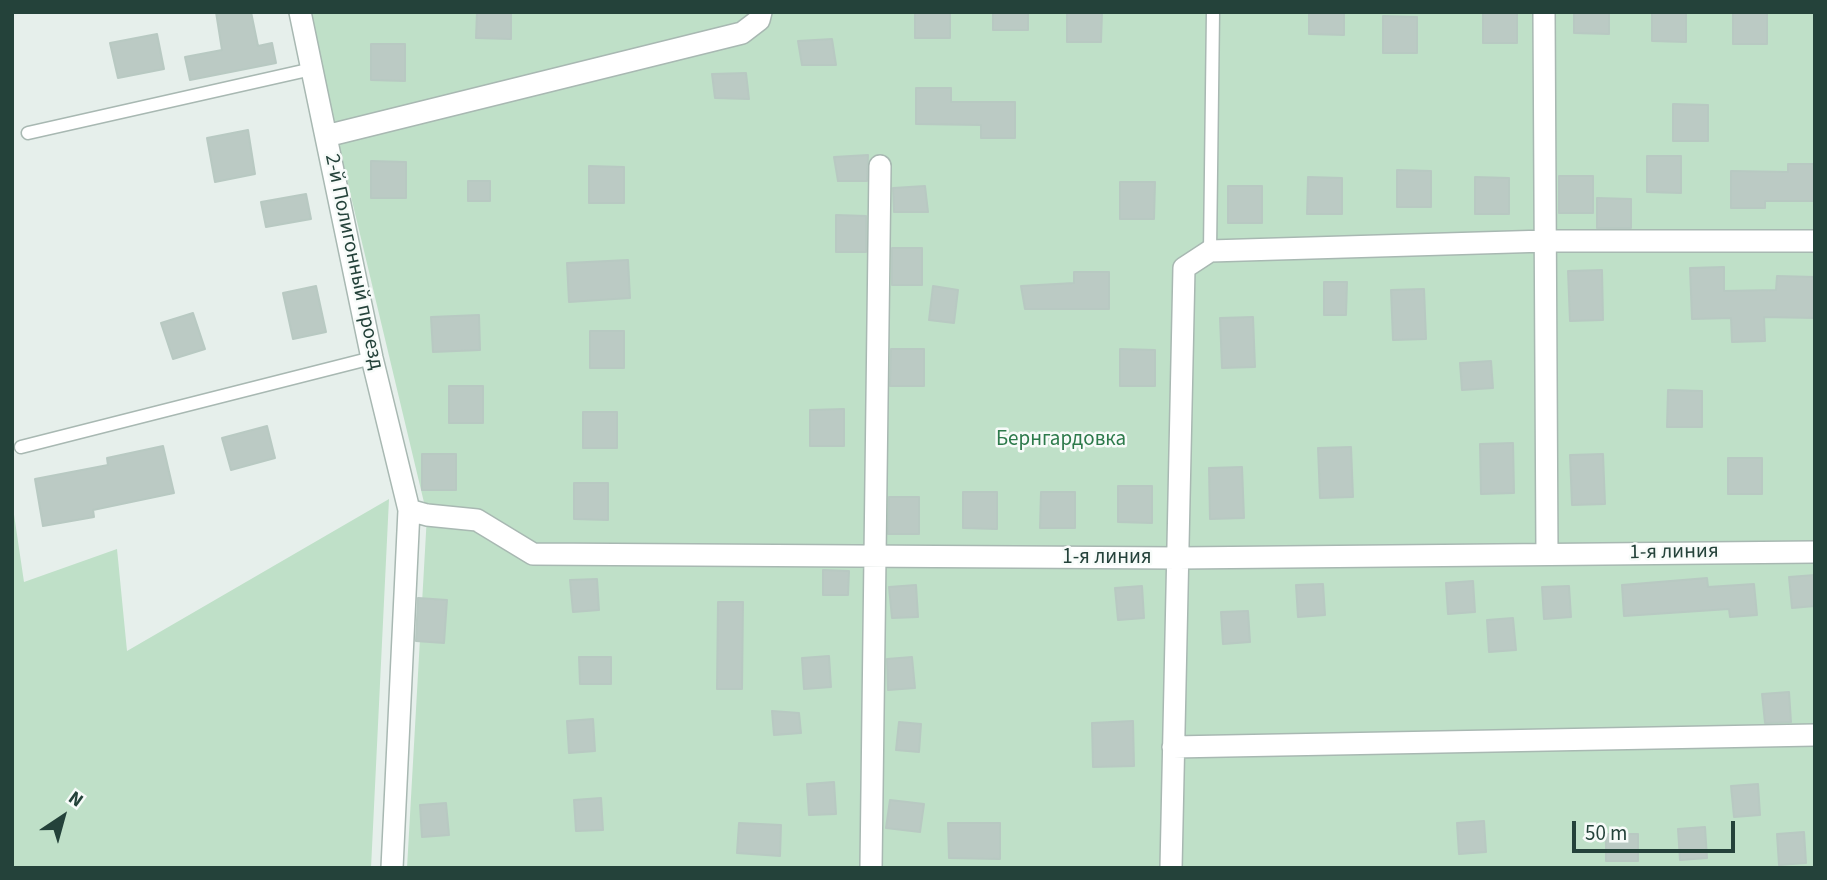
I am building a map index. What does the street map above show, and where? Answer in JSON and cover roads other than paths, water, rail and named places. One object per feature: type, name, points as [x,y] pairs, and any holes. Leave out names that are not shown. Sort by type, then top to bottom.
[{"type":"street","name":"2-й Полигонный проезд","points":[[300,12],[372,358],[409,510],[392,868]]},
{"type":"street","points":[[326,136],[742,33],[759,20],[761,12]]},
{"type":"street","points":[[1544,12],[1547,554]]},
{"type":"street","points":[[871,868],[880,166]]},
{"type":"street","points":[[1171,868],[1184,268],[1210,251],[1546,241],[1815,242]]},
{"type":"street","name":"1-я линия","points":[[409,510],[427,515],[477,520],[533,554],[1178,558],[1815,552]]},
{"type":"street","points":[[1173,747],[1815,735]]},
{"type":"lane","points":[[1210,251],[1213,12]]},
{"type":"lane","points":[[28,133],[312,69]]},
{"type":"lane","points":[[21,447],[372,358]]},
{"type":"park label","name":"Бернгардовка","points":[[1061,440]]}]
